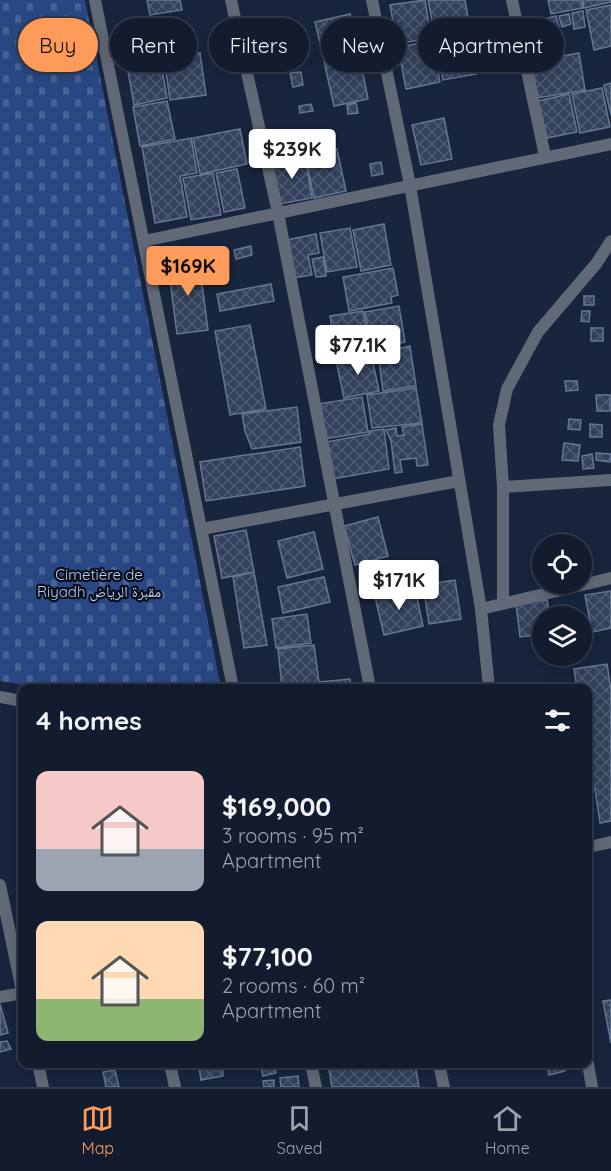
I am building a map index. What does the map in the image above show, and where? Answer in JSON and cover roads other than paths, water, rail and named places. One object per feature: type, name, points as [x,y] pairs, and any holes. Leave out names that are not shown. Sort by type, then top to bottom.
[{"type":"street","points":[[95,0],[232,684]]},
{"type":"street","points":[[231,0],[278,213],[369,684]]},
{"type":"street","points":[[372,0],[410,184],[481,609],[489,684]]},
{"type":"street","points":[[512,0],[545,156]]},
{"type":"street","points":[[144,241],[611,144]]},
{"type":"street","points":[[503,603],[499,425],[507,389],[538,332],[596,264],[611,241]]},
{"type":"street","points":[[502,487],[611,480]]},
{"type":"street","points":[[202,529],[335,506],[459,481]]},
{"type":"street","points":[[481,609],[611,579]]},
{"type":"street","points":[[0,697],[18,700]]},
{"type":"street","points":[[592,846],[611,842]]},
{"type":"street","points":[[0,885],[18,973]]},
{"type":"street","points":[[0,997],[18,993]]},
{"type":"street","points":[[39,1068],[43,1087]]},
{"type":"street","points":[[171,1068],[175,1087]]},
{"type":"street","points":[[312,1068],[316,1087]]},
{"type":"street","points":[[440,1068],[444,1087]]},
{"type":"street","points":[[589,1068],[592,1087]]},
{"type":"park label","name":"Cimetière de Riyadh مقبرة الرياض","points":[[99,582]]}]
